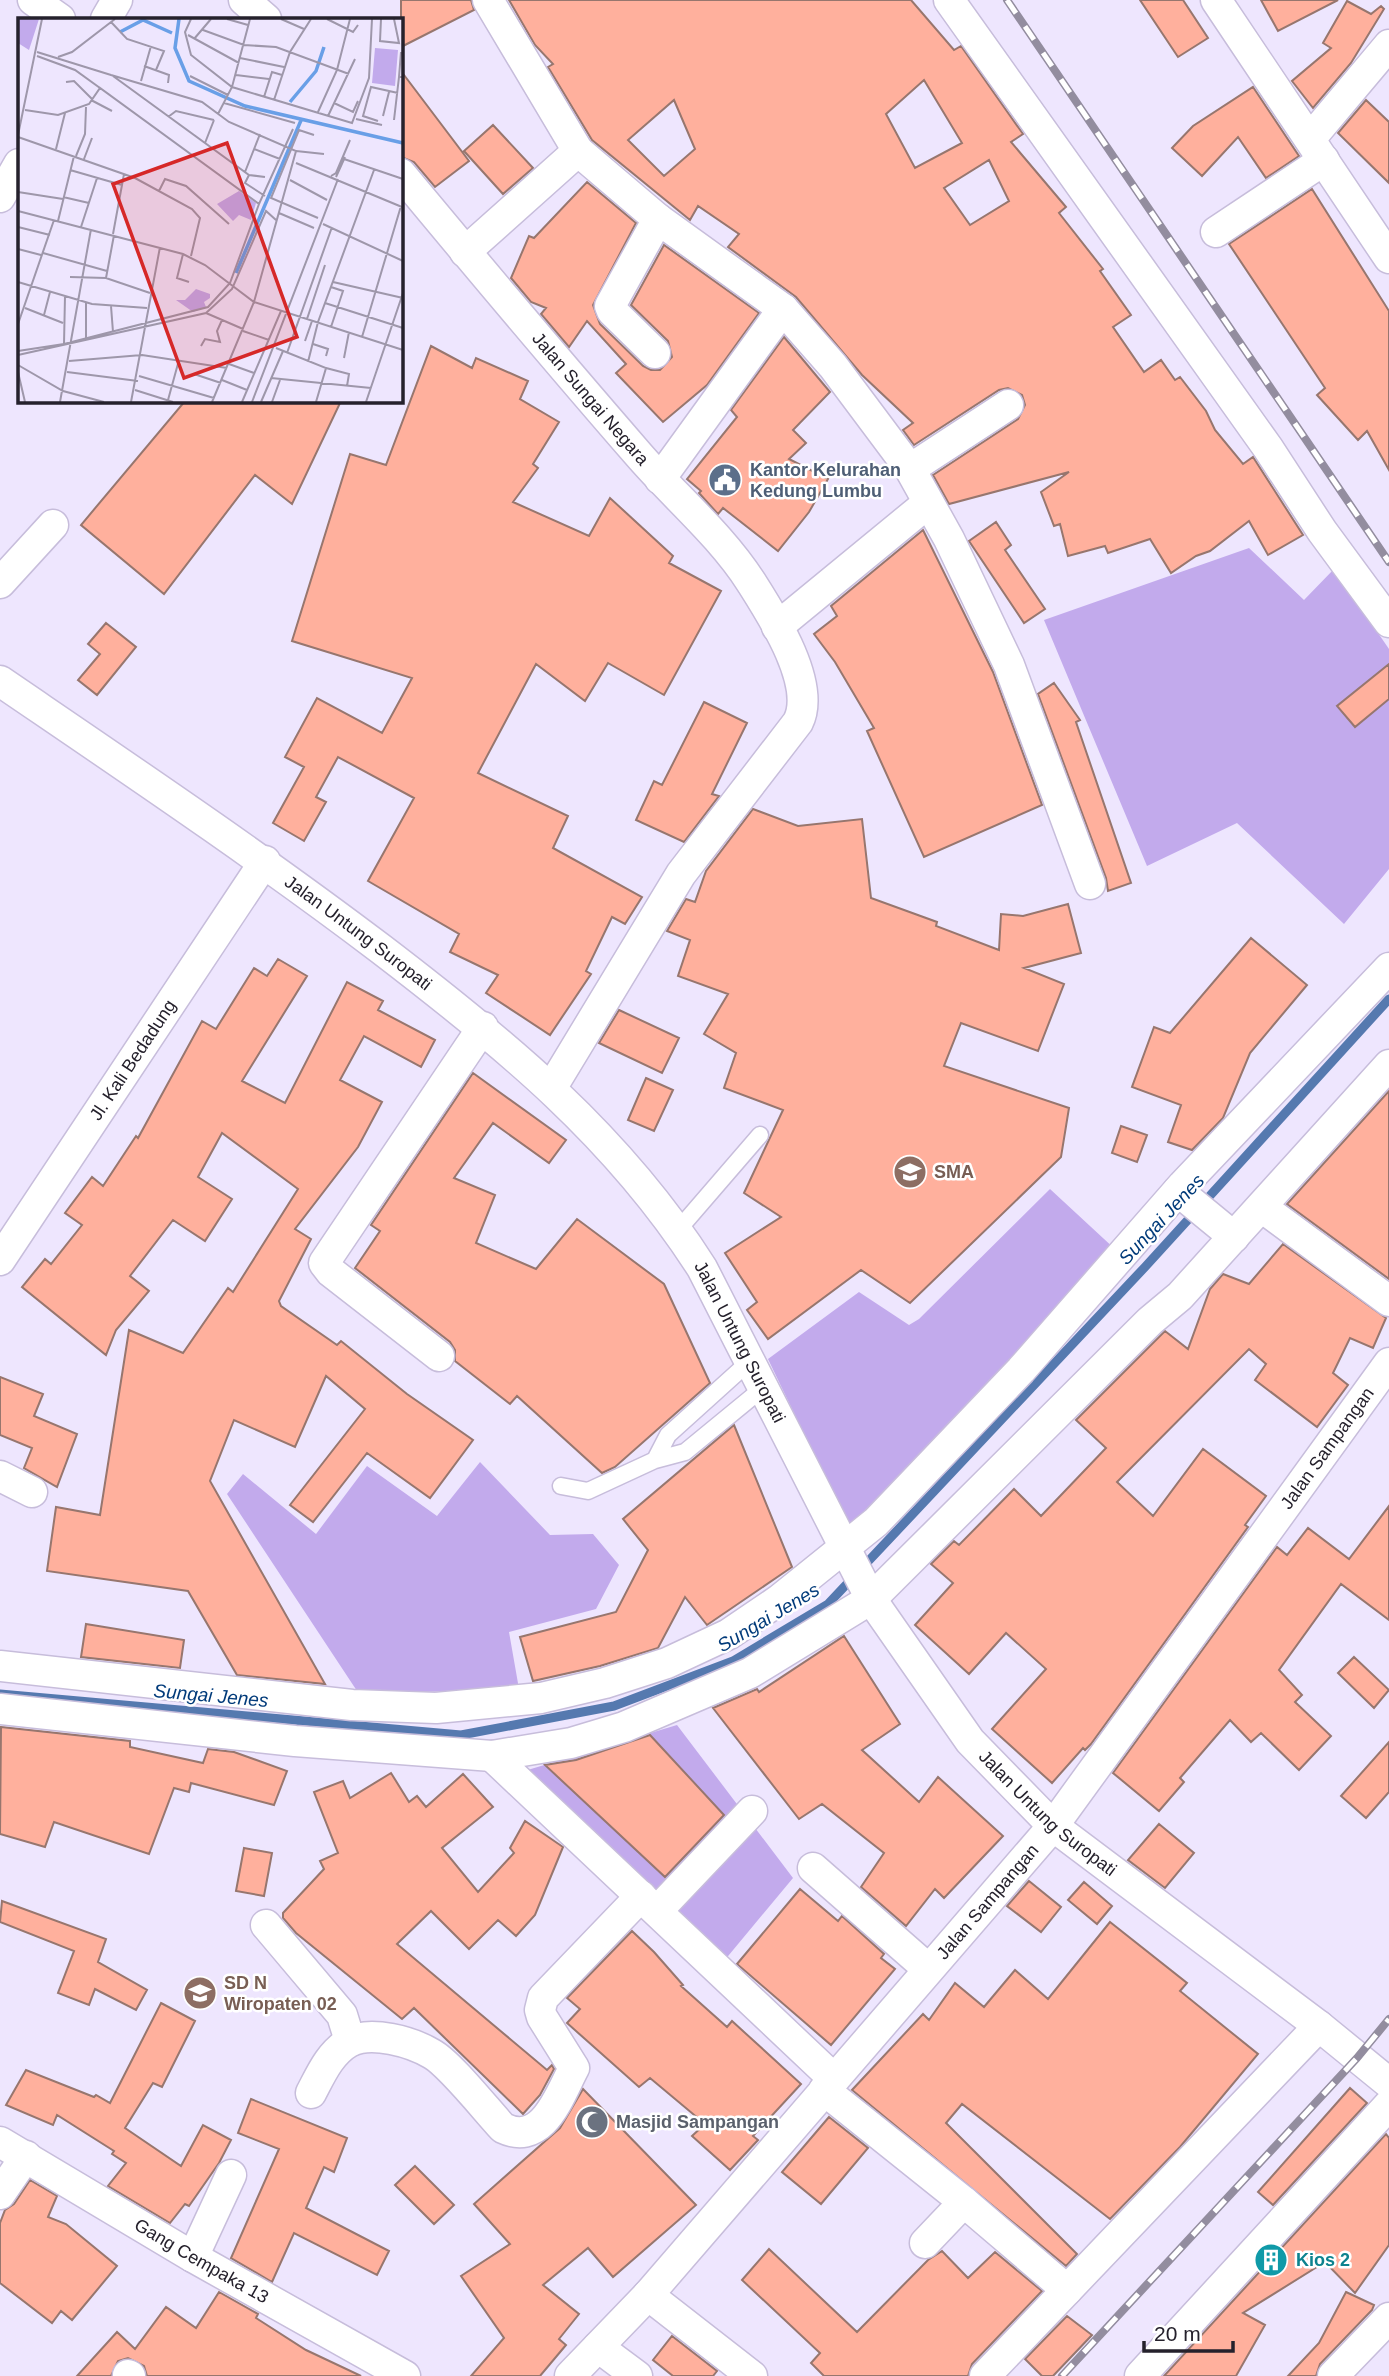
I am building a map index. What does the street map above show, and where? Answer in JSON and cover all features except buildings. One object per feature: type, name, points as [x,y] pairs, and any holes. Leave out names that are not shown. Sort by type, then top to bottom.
[{"type":"street","points":[[33,0],[59,18]]},
{"type":"street","points":[[107,18],[117,0]]},
{"type":"street","points":[[244,0],[265,18]]},
{"type":"street","points":[[488,0],[578,150],[658,219],[783,309],[833,366],[910,469],[1009,665],[1029,712],[1090,884]]},
{"type":"street","points":[[949,0],[1268,448],[1322,531],[1389,622]]},
{"type":"street","points":[[1216,0],[1389,258]]},
{"type":"street","points":[[1216,232],[1317,149],[1389,45]]},
{"type":"street","points":[[465,252],[578,150]]},
{"type":"street","points":[[0,197],[18,166]]},
{"type":"street","name":"Jalan Sungai Negara","points":[[402,175],[660,480],[718,539],[750,581],[777,626],[802,684],[803,712],[782,744],[744,788],[681,874],[552,1087]]},
{"type":"street","points":[[655,353],[610,306],[658,219]]},
{"type":"street","points":[[660,480],[783,309]]},
{"type":"street","points":[[910,469],[1008,405]]},
{"type":"street","points":[[777,626],[928,503]]},
{"type":"street","points":[[0,583],[53,525]]},
{"type":"street","name":"Jalan Untung Suropati","points":[[0,681],[265,861],[483,1027],[552,1087],[648,1191],[678,1230],[702,1268],[870,1597],[970,1741],[1053,1826],[1319,2026],[1389,2084]]},
{"type":"street","name":"Jl. Kali Bedadung","points":[[0,1260],[265,861]]},
{"type":"street","points":[[0,1666],[352,1705],[436,1707],[541,1698],[605,1683],[667,1663],[729,1634],[846,1553],[1021,1370],[1389,968]]},
{"type":"street","points":[[439,1356],[331,1272],[324,1263],[483,1027]]},
{"type":"street","points":[[0,1709],[158,1724],[295,1741],[492,1756],[571,1743],[624,1727],[750,1673],[870,1597],[1150,1321],[1181,1296],[1223,1229],[1262,1208],[1389,1065]]},
{"type":"street","points":[[1183,1195],[1223,1229]]},
{"type":"street","points":[[1262,1208],[1389,1301]]},
{"type":"street","name":"Jalan Sampangan","points":[[570,2376],[648,2295],[927,1968],[1053,1826],[1389,1363]]},
{"type":"street","points":[[0,1476],[32,1492]]},
{"type":"street","points":[[158,1724],[162,1686]]},
{"type":"street","points":[[492,1756],[650,1903],[829,2085],[1067,2290]]},
{"type":"street","points":[[311,2093],[327,2062],[350,2041],[379,2037],[404,2042],[434,2054],[503,2128],[513,2133],[535,2129],[545,2122],[574,2068],[542,2017],[540,2010],[543,1998],[752,1811]]},
{"type":"street","points":[[813,1868],[927,1968]]},
{"type":"street","points":[[266,1925],[342,2015],[350,2041]]},
{"type":"street","points":[[985,2376],[1319,2026]]},
{"type":"street","points":[[1140,2376],[1389,2105]]},
{"type":"street","points":[[0,2194],[13,2149]]},
{"type":"street","name":"Gang Cempaka 13","points":[[13,2149],[193,2257],[405,2376]]},
{"type":"street","points":[[193,2257],[231,2175]]},
{"type":"street","points":[[925,2243],[964,2202]]},
{"type":"street","points":[[648,2295],[752,2376]]},
{"type":"street","points":[[1333,2376],[1389,2318]]},
{"type":"street","points":[[598,2347],[637,2376]]},
{"type":"lane","points":[[678,1230],[760,1135]]},
{"type":"lane","points":[[655,1460],[668,1435],[750,1361]]},
{"type":"lane","points":[[561,1486],[588,1491],[655,1460],[685,1452],[763,1388]]},
{"type":"shaded area","points":[[1249,548],[1304,600],[1334,569],[1389,649],[1389,869],[1344,924],[1237,823],[1147,866],[1044,620]]},
{"type":"shaded area","points":[[1050,1189],[1117,1251],[849,1528],[768,1359],[859,1292],[909,1325],[919,1319]]},
{"type":"shaded area","points":[[480,1462],[550,1535],[593,1534],[619,1565],[596,1609],[509,1632],[519,1689],[359,1694],[227,1494],[243,1474],[316,1534],[367,1466],[437,1516]]},
{"type":"shaded area","points":[[677,1725],[793,1878],[714,1973],[521,1772]]},
{"type":"waterway","name":"Sungai Jenes","points":[[0,1694],[461,1735],[614,1706],[733,1661],[828,1604],[1145,1267],[1389,999]]},
{"type":"railway","points":[[1007,0],[1389,562]]},
{"type":"railway","points":[[1062,2376],[1357,2058],[1389,2019]]},
{"type":"place","name":"Kantor Kelurahan Kedung Lumbu","points":[[725,480]]},
{"type":"place","name":"SMA","points":[[910,1172]]},
{"type":"place","name":"SD N Wiropaten 02","points":[[200,1993]]},
{"type":"place","name":"Masjid Sampangan","points":[[592,2122]]},
{"type":"place","name":"Kios 2","points":[[1271,2260]]}]
